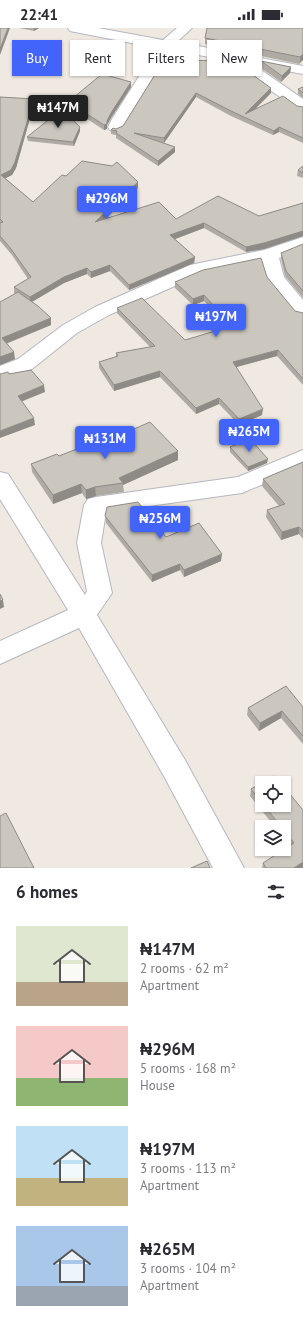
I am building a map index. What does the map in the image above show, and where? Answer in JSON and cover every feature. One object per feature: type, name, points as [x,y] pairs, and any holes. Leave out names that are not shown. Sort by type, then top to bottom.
[{"type":"street","points":[[75,28],[144,40]]},
{"type":"street","points":[[172,40],[185,28]]},
{"type":"street","points":[[262,62],[303,70]]},
{"type":"street","points":[[116,127],[147,76]]},
{"type":"street","points":[[259,76],[303,106]]},
{"type":"street","points":[[0,373],[25,364],[70,329],[102,311],[197,269],[268,255],[303,242]]},
{"type":"street","points":[[268,255],[275,278],[303,312]]},
{"type":"street","points":[[0,653],[84,614],[100,593],[89,543],[96,505],[242,485],[303,458]]},
{"type":"street","points":[[0,480],[84,614],[202,816],[228,868]]},
{"type":"building","points":[[0,28],[8,28],[0,49]]},
{"type":"building","points":[[207,28],[303,28],[303,54],[300,57],[262,49],[262,40],[215,40],[205,38]]},
{"type":"building","points":[[207,60],[207,76],[254,76],[271,88],[245,114],[283,96],[297,106],[303,107],[303,138],[279,127],[274,131],[196,93],[164,138],[134,133],[175,147],[158,161],[116,133],[117,131],[111,130],[113,128],[116,129],[123,126],[154,76],[199,76],[199,61]]},
{"type":"building","points":[[262,61],[291,67],[282,76],[262,62]]},
{"type":"building","points":[[100,76],[109,76],[131,82],[111,113],[107,124],[104,125],[68,102]]},
{"type":"building","points":[[303,87],[303,93],[298,89]]},
{"type":"building","points":[[0,97],[34,99],[15,162],[11,170],[1,175],[33,202],[62,175],[66,176],[82,161],[112,166],[117,162],[138,182],[95,222],[159,202],[176,219],[218,196],[259,216],[303,203],[303,231],[246,247],[204,223],[170,235],[195,257],[129,285],[110,265],[91,272],[87,268],[64,277],[30,297],[14,287],[31,277],[0,236],[0,223],[3,222],[0,219]]},
{"type":"building","points":[[62,109],[80,127],[73,142],[27,137]]},
{"type":"building","points":[[303,166],[303,173],[298,170]]},
{"type":"building","points":[[303,244],[303,291],[286,271],[281,253]]},
{"type":"building","points":[[261,258],[267,277],[295,311],[303,313],[303,379],[278,350],[233,362],[263,409],[239,419],[219,398],[196,408],[160,371],[114,385],[99,362],[118,356],[116,353],[155,346],[117,308],[142,298],[185,340],[232,326],[204,295],[193,299],[175,282],[203,270]]},
{"type":"building","points":[[18,292],[38,306],[51,318],[2,338],[14,352],[0,357],[0,302]]},
{"type":"building","points":[[31,370],[44,385],[18,396],[34,418],[0,431],[0,374]]},
{"type":"building","points":[[150,422],[178,451],[119,478],[123,483],[95,487],[86,490],[81,484],[53,495],[31,464],[57,454],[59,456],[133,427],[134,429]]},
{"type":"building","points":[[250,439],[268,459],[248,467],[230,447]]},
{"type":"building","points":[[303,462],[303,531],[299,527],[282,532],[267,510],[285,504],[263,479]]},
{"type":"building","points":[[138,502],[166,537],[199,523],[222,554],[184,570],[180,564],[152,575],[105,516],[107,507]]},
{"type":"building","points":[[0,594],[3,600],[0,601]]},
{"type":"building","points":[[286,686],[303,707],[303,736],[282,711],[260,723],[248,708]]},
{"type":"building","points":[[255,787],[255,794],[251,789]]},
{"type":"building","points":[[291,795],[303,810],[303,862],[294,868],[266,868],[263,863],[274,856],[291,856],[291,845],[294,843],[291,839],[291,820],[276,820],[269,812],[291,812]]},
{"type":"building","points":[[6,813],[34,868],[0,868],[0,816]]},
{"type":"building","points":[[207,861],[210,868],[191,868]]}]
